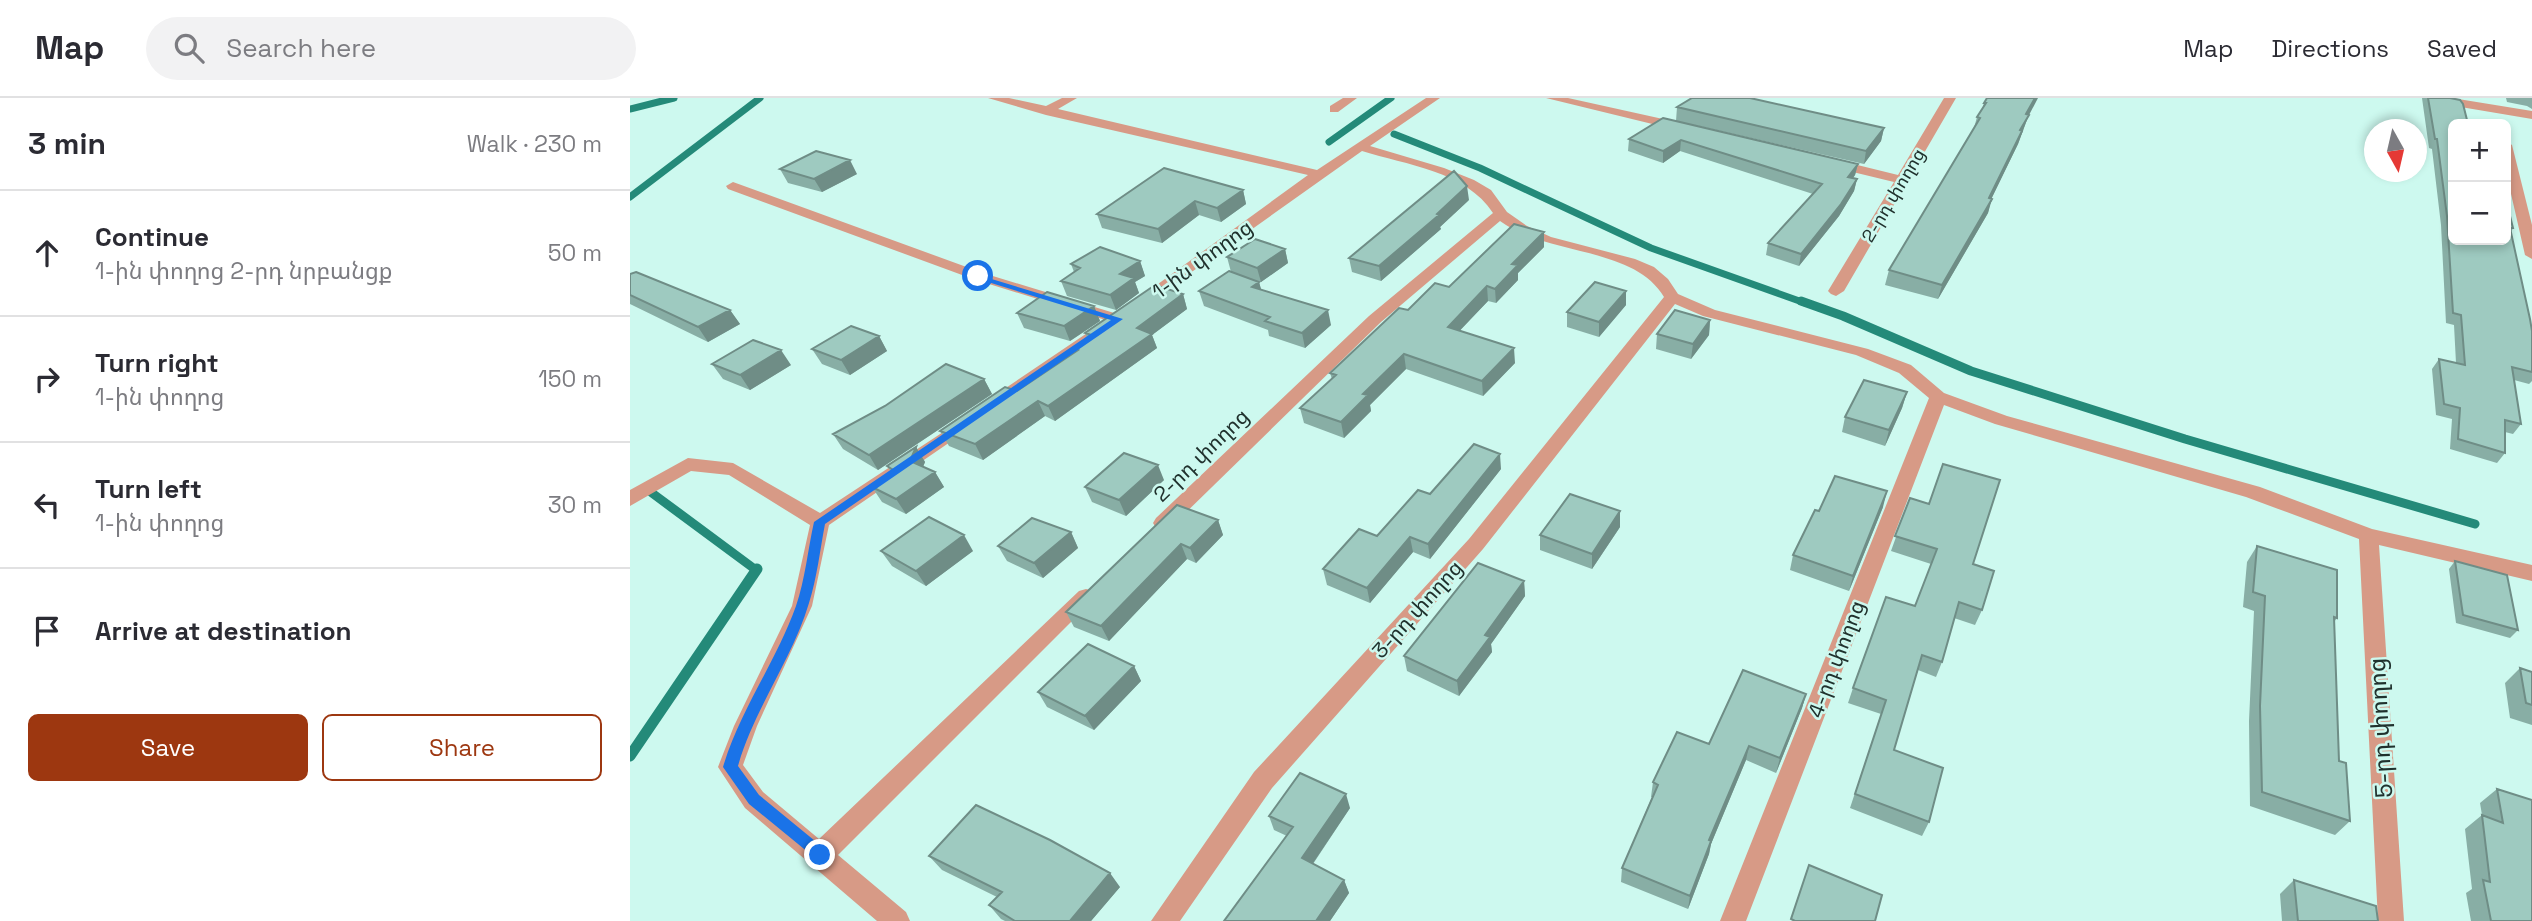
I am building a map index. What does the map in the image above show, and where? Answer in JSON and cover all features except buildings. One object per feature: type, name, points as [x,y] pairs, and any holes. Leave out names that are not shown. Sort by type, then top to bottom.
[{"type":"street","points":[[994,98],[1319,174]]},
{"type":"street","points":[[1046,111],[1071,98]]},
{"type":"street","points":[[1334,109],[1351,98]]},
{"type":"street","name":"1-ին փողոց","points":[[820,522],[1118,319],[1319,174],[1434,98]]},
{"type":"street","points":[[1552,98],[1689,129]]},
{"type":"street","name":"2-րդ փողոց","points":[[1836,292],[1950,98]]},
{"type":"street","points":[[2431,98],[2496,103],[2532,115]]},
{"type":"street","points":[[1362,147],[1449,175],[1480,189],[1493,199],[1500,214],[1531,234],[1648,270],[1665,282],[1672,297],[1709,313],[1863,352],[1905,369],[1938,397],[2001,420],[2253,492],[2369,534],[2532,573]]},
{"type":"street","points":[[1822,161],[1902,180]]},
{"type":"street","points":[[2511,166],[2532,255]]},
{"type":"street","points":[[733,186],[978,276],[1118,319]]},
{"type":"street","name":"2-րդ փողոց","points":[[1147,539],[1375,319],[1500,214]]},
{"type":"street","name":"3-րդ փողոց","points":[[1164,921],[1263,780],[1476,544],[1672,297]]},
{"type":"street","name":"4-րդ փողոց","points":[[1732,921],[1938,397]]},
{"type":"street","points":[[630,499],[688,464],[722,468],[733,470],[820,522],[803,604],[781,655],[739,737],[730,767],[754,800],[897,921]]},
{"type":"street","name":"5-րդ փողոց","points":[[2369,534],[2391,921]]},
{"type":"street","points":[[820,855],[1097,586]]},
{"type":"waterway","points":[[630,109],[674,98]]},
{"type":"waterway","points":[[630,197],[760,98]]},
{"type":"waterway","points":[[1329,142],[1391,98]]},
{"type":"waterway","points":[[1394,134],[1480,168],[1651,248],[1805,303]]},
{"type":"waterway","points":[[1801,301],[1843,316],[1971,371],[2185,439],[2475,524]]},
{"type":"waterway","points":[[652,493],[756,570]]},
{"type":"waterway","points":[[630,756],[757,569]]},
{"type":"route","points":[[820,855],[754,800],[730,767],[739,737],[781,655],[803,604],[820,522],[1118,319],[978,276]]}]
